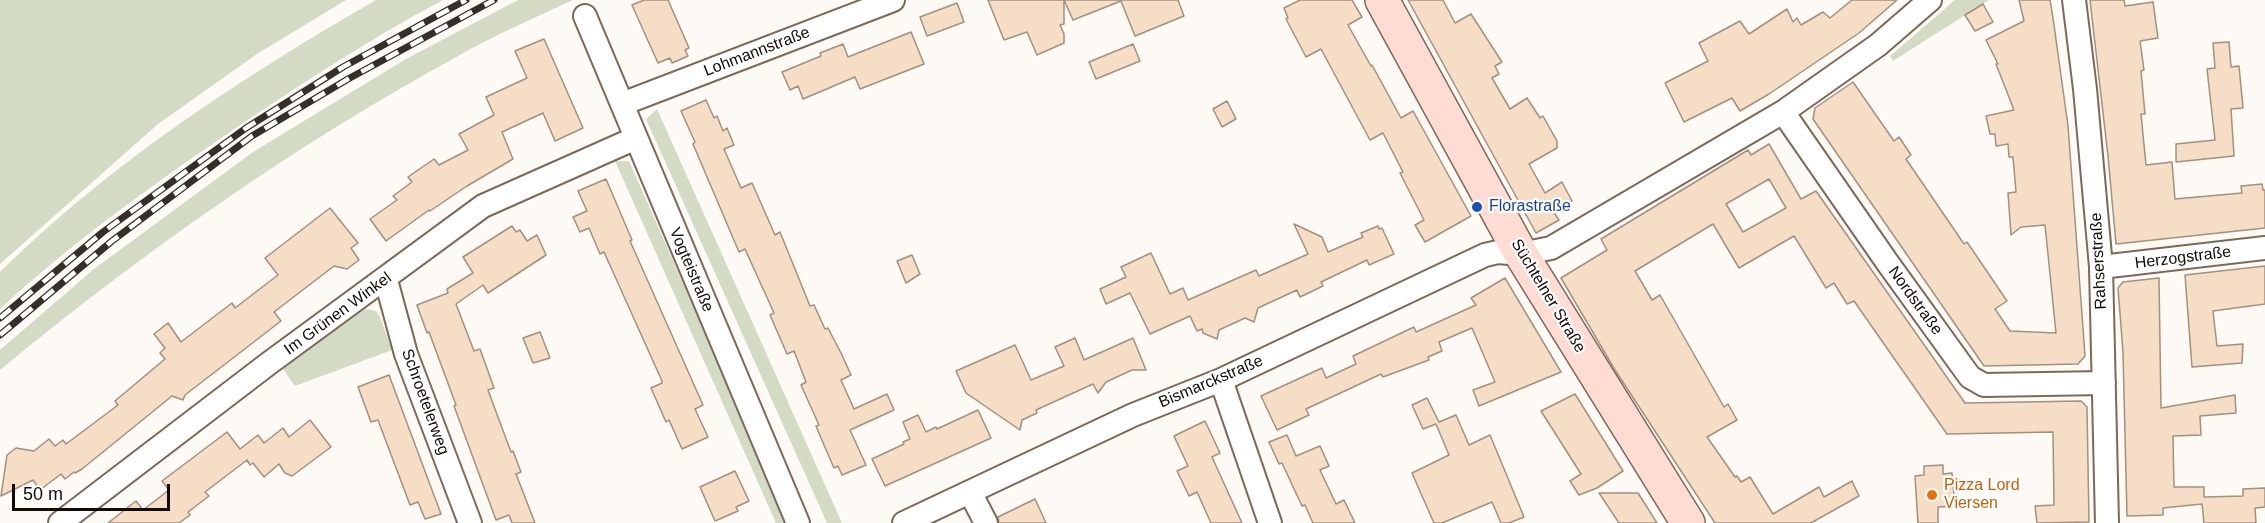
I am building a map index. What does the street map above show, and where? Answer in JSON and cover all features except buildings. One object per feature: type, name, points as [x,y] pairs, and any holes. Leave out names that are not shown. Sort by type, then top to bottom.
[{"type":"main road","name":"Süchtelner Straße","points":[[1382,0],[1521,254],[1688,523]]},
{"type":"street","name":"Lohmannstraße","points":[[622,104],[893,0]]},
{"type":"street","points":[[1521,254],[1551,248],[1783,112],[1878,45],[1930,0]]},
{"type":"street","name":"Rahserstraße","points":[[2074,0],[2085,89],[2101,267],[2107,523]]},
{"type":"street","name":"Vogteistraße","points":[[585,16],[798,523]]},
{"type":"street","name":"Nordstraße","points":[[1783,112],[1970,377],[1984,385],[2104,383]]},
{"type":"street","name":"Im Grünen Winkel","points":[[60,523],[268,364],[386,280],[483,206],[636,138]]},
{"type":"street","name":"Herzogstraße","points":[[2101,267],[2265,248]]},
{"type":"street","name":"Bismarckstraße","points":[[904,523],[1133,416],[1221,380],[1485,255],[1498,252],[1521,254]]},
{"type":"street","name":"Schroetelerweg","points":[[386,280],[406,354],[470,523]]},
{"type":"street","points":[[1221,380],[1270,523]]},
{"type":"street","points":[[970,492],[986,523]]},
{"type":"green space","points":[[0,0],[346,0],[257,54],[158,124],[0,264]]},
{"type":"green space","points":[[376,0],[443,0],[324,70],[208,147],[101,224],[49,265],[0,309],[0,272],[86,195],[179,124],[228,91]]},
{"type":"green space","points":[[518,0],[573,0],[458,56],[397,90],[279,163],[165,242],[0,370],[0,350],[94,269],[253,152],[406,59]]},
{"type":"green space","points":[[1955,0],[1989,0],[1893,61],[1890,56]]},
{"type":"green space","points":[[657,109],[842,523],[827,523],[646,119]]},
{"type":"green space","points":[[615,161],[629,161],[789,523],[776,523]]},
{"type":"green space","points":[[366,309],[376,311],[380,317],[392,350],[295,386],[283,369],[355,313]]},
{"type":"railway","points":[[0,318],[103,232],[246,128],[343,67],[466,0]]},
{"type":"railway","points":[[0,335],[112,241],[252,136],[348,79],[494,0]]},
{"type":"place","name":"Florastraße","points":[[1477,207]]},
{"type":"place","name":"Pizza Lord Viersen","points":[[1932,495]]}]
